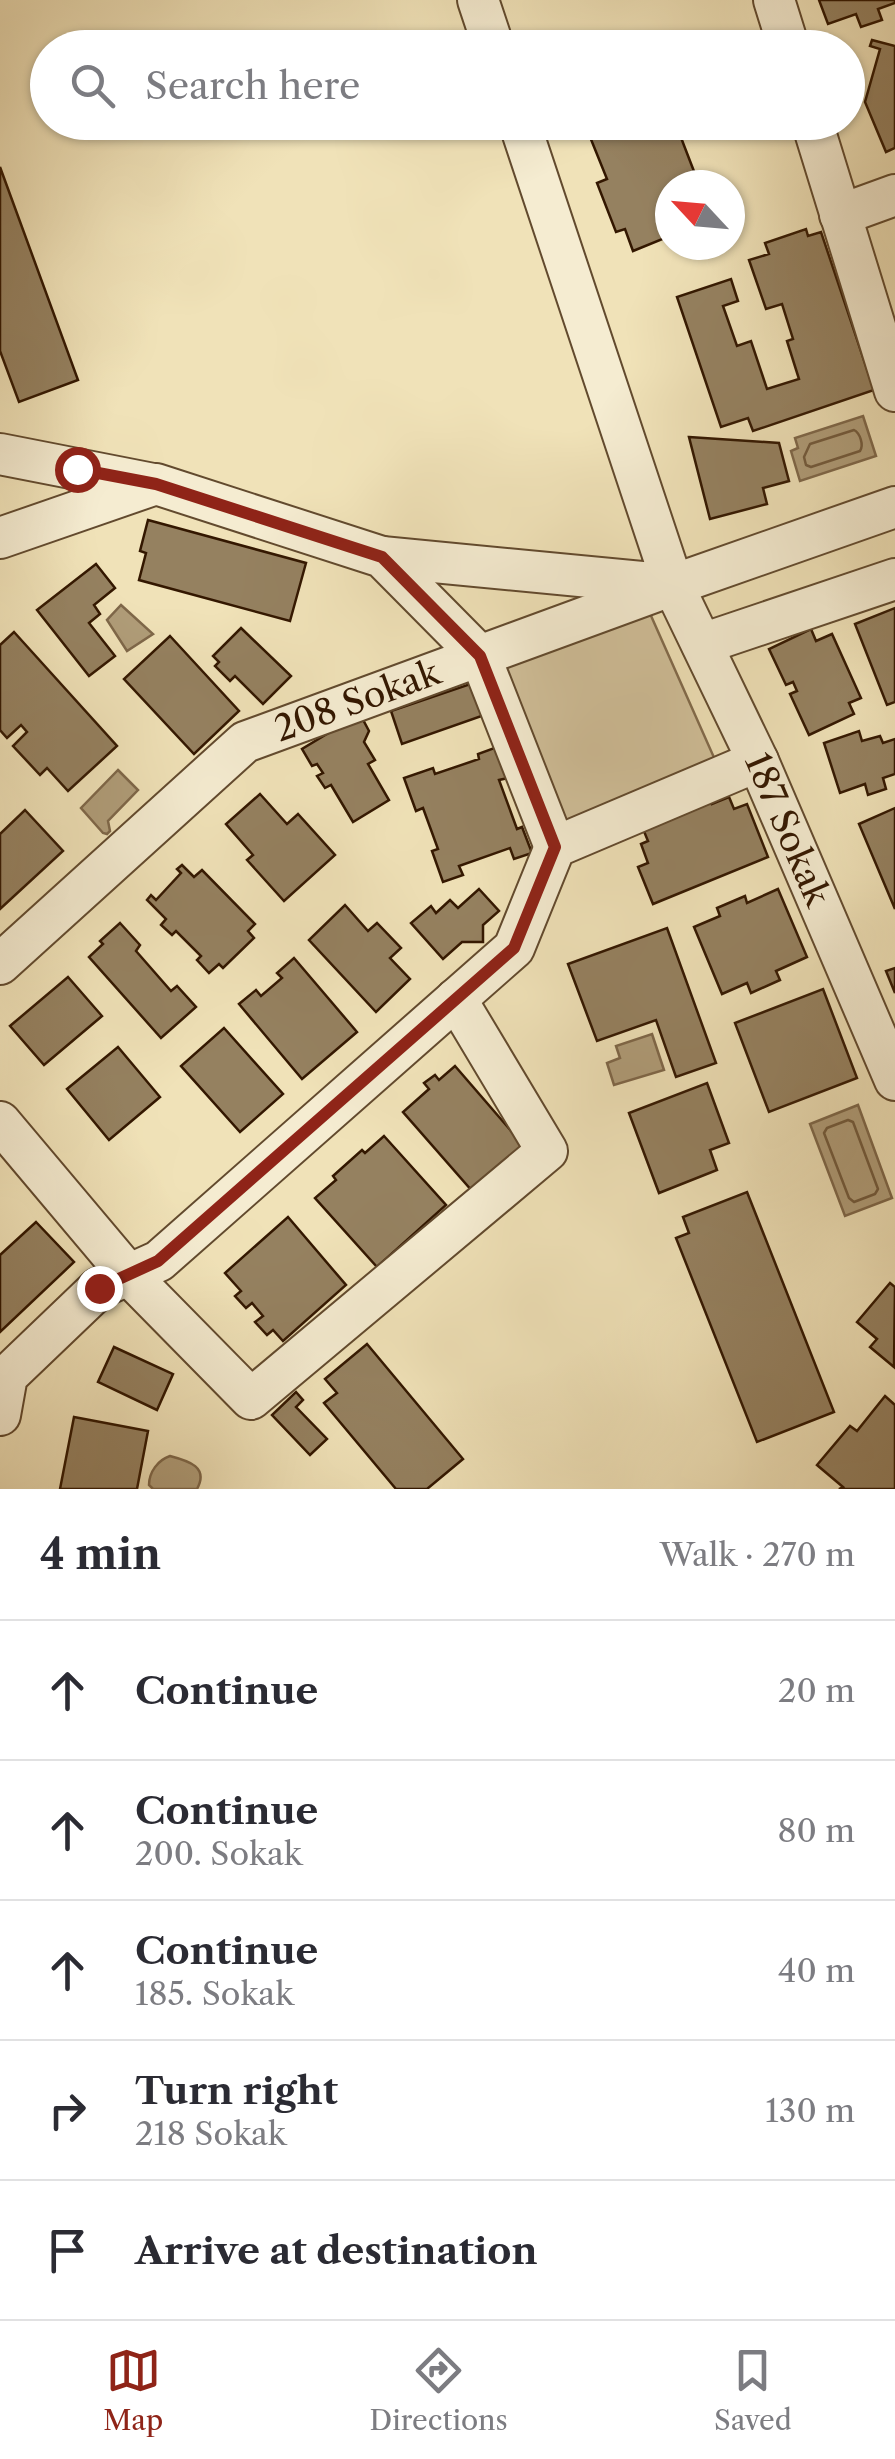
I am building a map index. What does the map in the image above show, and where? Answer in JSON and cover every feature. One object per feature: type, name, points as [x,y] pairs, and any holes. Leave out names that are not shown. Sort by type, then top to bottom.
[{"type":"street","points":[[478,0],[488,30]]},
{"type":"street","points":[[774,0],[783,30]]},
{"type":"street","name":"187 Sokak","points":[[525,140],[673,585],[758,762],[895,1080]]},
{"type":"street","points":[[817,140],[895,391]]},
{"type":"street","points":[[840,215],[895,195]]},
{"type":"street","points":[[0,454],[156,484],[382,557],[673,585]]},
{"type":"street","points":[[0,538],[156,484]]},
{"type":"street","name":"208 Sokak","points":[[0,964],[245,742],[895,507]]},
{"type":"street","points":[[0,1416],[7,1376],[99,1288],[158,1261],[514,948],[555,847],[480,656],[382,557]]},
{"type":"street","points":[[702,644],[895,578]]},
{"type":"street","points":[[555,847],[758,762]]},
{"type":"street","points":[[0,1122],[128,1274],[251,1399],[547,1151],[456,999]]},
{"type":"shaded area","points":[[644,600],[716,762],[569,828],[497,665]]},
{"type":"water","points":[[863,416],[876,456],[800,481],[791,451],[798,448],[795,438]]},
{"type":"water","points":[[121,605],[153,634],[127,651],[107,620]]},
{"type":"water","points":[[118,770],[138,790],[108,821],[107,834],[81,808]]},
{"type":"water","points":[[652,1034],[664,1070],[614,1085],[607,1063],[620,1058],[616,1046]]},
{"type":"water","points":[[858,1105],[892,1198],[845,1216],[810,1124]]},
{"type":"water","points":[[170,1456],[199,1470],[197,1489],[153,1489],[149,1485],[155,1467]]},
{"type":"building","points":[[819,0],[895,3],[878,9],[882,20],[861,27],[856,14],[828,24]]},
{"type":"building","points":[[872,40],[895,46],[895,148],[886,152],[865,102],[880,49],[870,46]]},
{"type":"building","points":[[591,140],[682,140],[693,170],[655,170],[655,242],[633,251],[625,229],[616,232],[597,183],[607,179]]},
{"type":"building","points":[[0,167],[78,380],[19,402],[0,351]]},
{"type":"building","points":[[806,229],[808,236],[821,232],[874,390],[753,431],[748,418],[721,427],[677,297],[731,279],[738,301],[723,306],[737,346],[751,341],[767,389],[799,379],[787,341],[793,339],[782,304],[766,309],[749,260],[769,254],[765,243]]},
{"type":"building","points":[[689,437],[779,443],[789,481],[763,488],[767,504],[710,519]]},
{"type":"building","points":[[148,520],[306,563],[290,621],[139,580],[146,553],[140,551]]},
{"type":"building","points":[[96,564],[115,588],[94,605],[100,614],[89,623],[115,656],[89,676],[37,610]]},
{"type":"building","points":[[895,608],[895,702],[887,705],[855,624]]},
{"type":"building","points":[[241,628],[291,676],[263,704],[235,676],[230,681],[215,666],[219,662],[213,656]]},
{"type":"building","points":[[811,629],[816,641],[832,634],[861,698],[849,703],[854,714],[809,735],[790,694],[797,691],[793,682],[786,685],[769,649]]},
{"type":"building","points":[[14,632],[117,746],[68,791],[47,768],[40,775],[13,746],[27,732],[21,725],[7,738],[0,730],[0,645]]},
{"type":"building","points":[[170,636],[239,711],[194,754],[124,679]]},
{"type":"building","points":[[482,680],[493,712],[402,744],[391,711]]},
{"type":"building","points":[[360,714],[369,731],[364,742],[375,760],[368,764],[389,800],[353,822],[331,785],[325,788],[317,776],[323,773],[317,764],[312,766],[302,749]]},
{"type":"building","points":[[859,731],[862,741],[880,736],[883,743],[895,739],[895,774],[883,778],[886,789],[868,795],[865,784],[840,793],[824,743]]},
{"type":"building","points":[[497,747],[508,778],[499,780],[517,829],[522,827],[532,853],[514,859],[510,848],[459,866],[463,875],[443,882],[432,851],[438,849],[423,808],[416,811],[404,778],[433,768],[435,774],[479,759],[478,754]]},
{"type":"building","points":[[260,794],[287,824],[298,814],[335,855],[284,901],[247,860],[253,855],[226,824]]},
{"type":"building","points":[[711,797],[712,804],[729,797],[734,809],[747,804],[768,857],[653,904],[638,867],[648,863],[641,844],[648,841],[641,824]]},
{"type":"building","points":[[895,808],[895,909],[859,824]]},
{"type":"building","points":[[25,810],[63,851],[0,909],[0,834]]},
{"type":"building","points":[[182,865],[194,877],[202,870],[255,924],[248,931],[254,938],[223,968],[219,964],[209,973],[197,960],[201,956],[176,931],[172,935],[161,925],[166,919],[147,900],[151,895],[156,900],[181,873],[177,869]]},
{"type":"building","points":[[479,889],[499,911],[483,925],[483,942],[462,942],[443,959],[411,923],[431,906],[436,913],[450,900],[458,908]]},
{"type":"building","points":[[778,889],[807,957],[776,971],[780,980],[751,993],[747,983],[722,994],[694,927],[720,916],[717,908],[745,896],[747,903]]},
{"type":"building","points":[[345,905],[368,931],[377,923],[401,948],[390,958],[410,979],[376,1012],[309,940]]},
{"type":"building","points":[[120,923],[140,945],[136,951],[171,991],[177,986],[196,1007],[161,1038],[89,957]]},
{"type":"building","points":[[667,928],[716,1063],[676,1077],[656,1020],[597,1041],[568,964]]},
{"type":"building","points":[[294,958],[357,1032],[302,1079],[239,1004],[256,990],[261,996],[282,978],[277,973]]},
{"type":"building","points":[[895,968],[895,993],[886,971]]},
{"type":"building","points":[[68,977],[102,1016],[44,1065],[10,1026]]},
{"type":"building","points":[[823,989],[857,1078],[769,1112],[735,1023]]},
{"type":"building","points":[[224,1028],[283,1094],[240,1132],[181,1066]]},
{"type":"building","points":[[118,1047],[160,1097],[109,1140],[67,1089]]},
{"type":"building","points":[[455,1066],[525,1147],[473,1192],[403,1112],[429,1089],[424,1083],[435,1075],[439,1080]]},
{"type":"building","points":[[707,1083],[729,1143],[710,1150],[717,1170],[659,1193],[629,1113]]},
{"type":"building","points":[[384,1136],[446,1205],[377,1267],[315,1198],[336,1180],[333,1176]]},
{"type":"building","points":[[747,1192],[834,1412],[757,1442],[676,1238],[689,1233],[683,1217]]},
{"type":"building","points":[[288,1217],[346,1285],[283,1341],[273,1330],[267,1335],[255,1322],[263,1316],[252,1303],[246,1308],[235,1296],[241,1291],[225,1273]]},
{"type":"building","points":[[36,1222],[74,1262],[0,1332],[0,1255]]},
{"type":"building","points":[[890,1283],[895,1287],[894,1367],[870,1347],[877,1339],[857,1322]]},
{"type":"building","points":[[367,1344],[463,1459],[427,1489],[396,1489],[324,1403],[337,1393],[325,1379]]},
{"type":"building","points":[[114,1347],[173,1374],[157,1410],[98,1382]]},
{"type":"building","points":[[296,1392],[303,1400],[296,1407],[327,1439],[310,1455],[272,1415]]},
{"type":"building","points":[[885,1396],[895,1405],[895,1489],[839,1489],[843,1487],[817,1465],[850,1426],[857,1431]]},
{"type":"building","points":[[74,1417],[148,1431],[137,1489],[60,1489]]},
{"type":"route","points":[[77,469],[156,484],[382,557],[480,656],[555,847],[514,948],[158,1261],[99,1288]]}]
